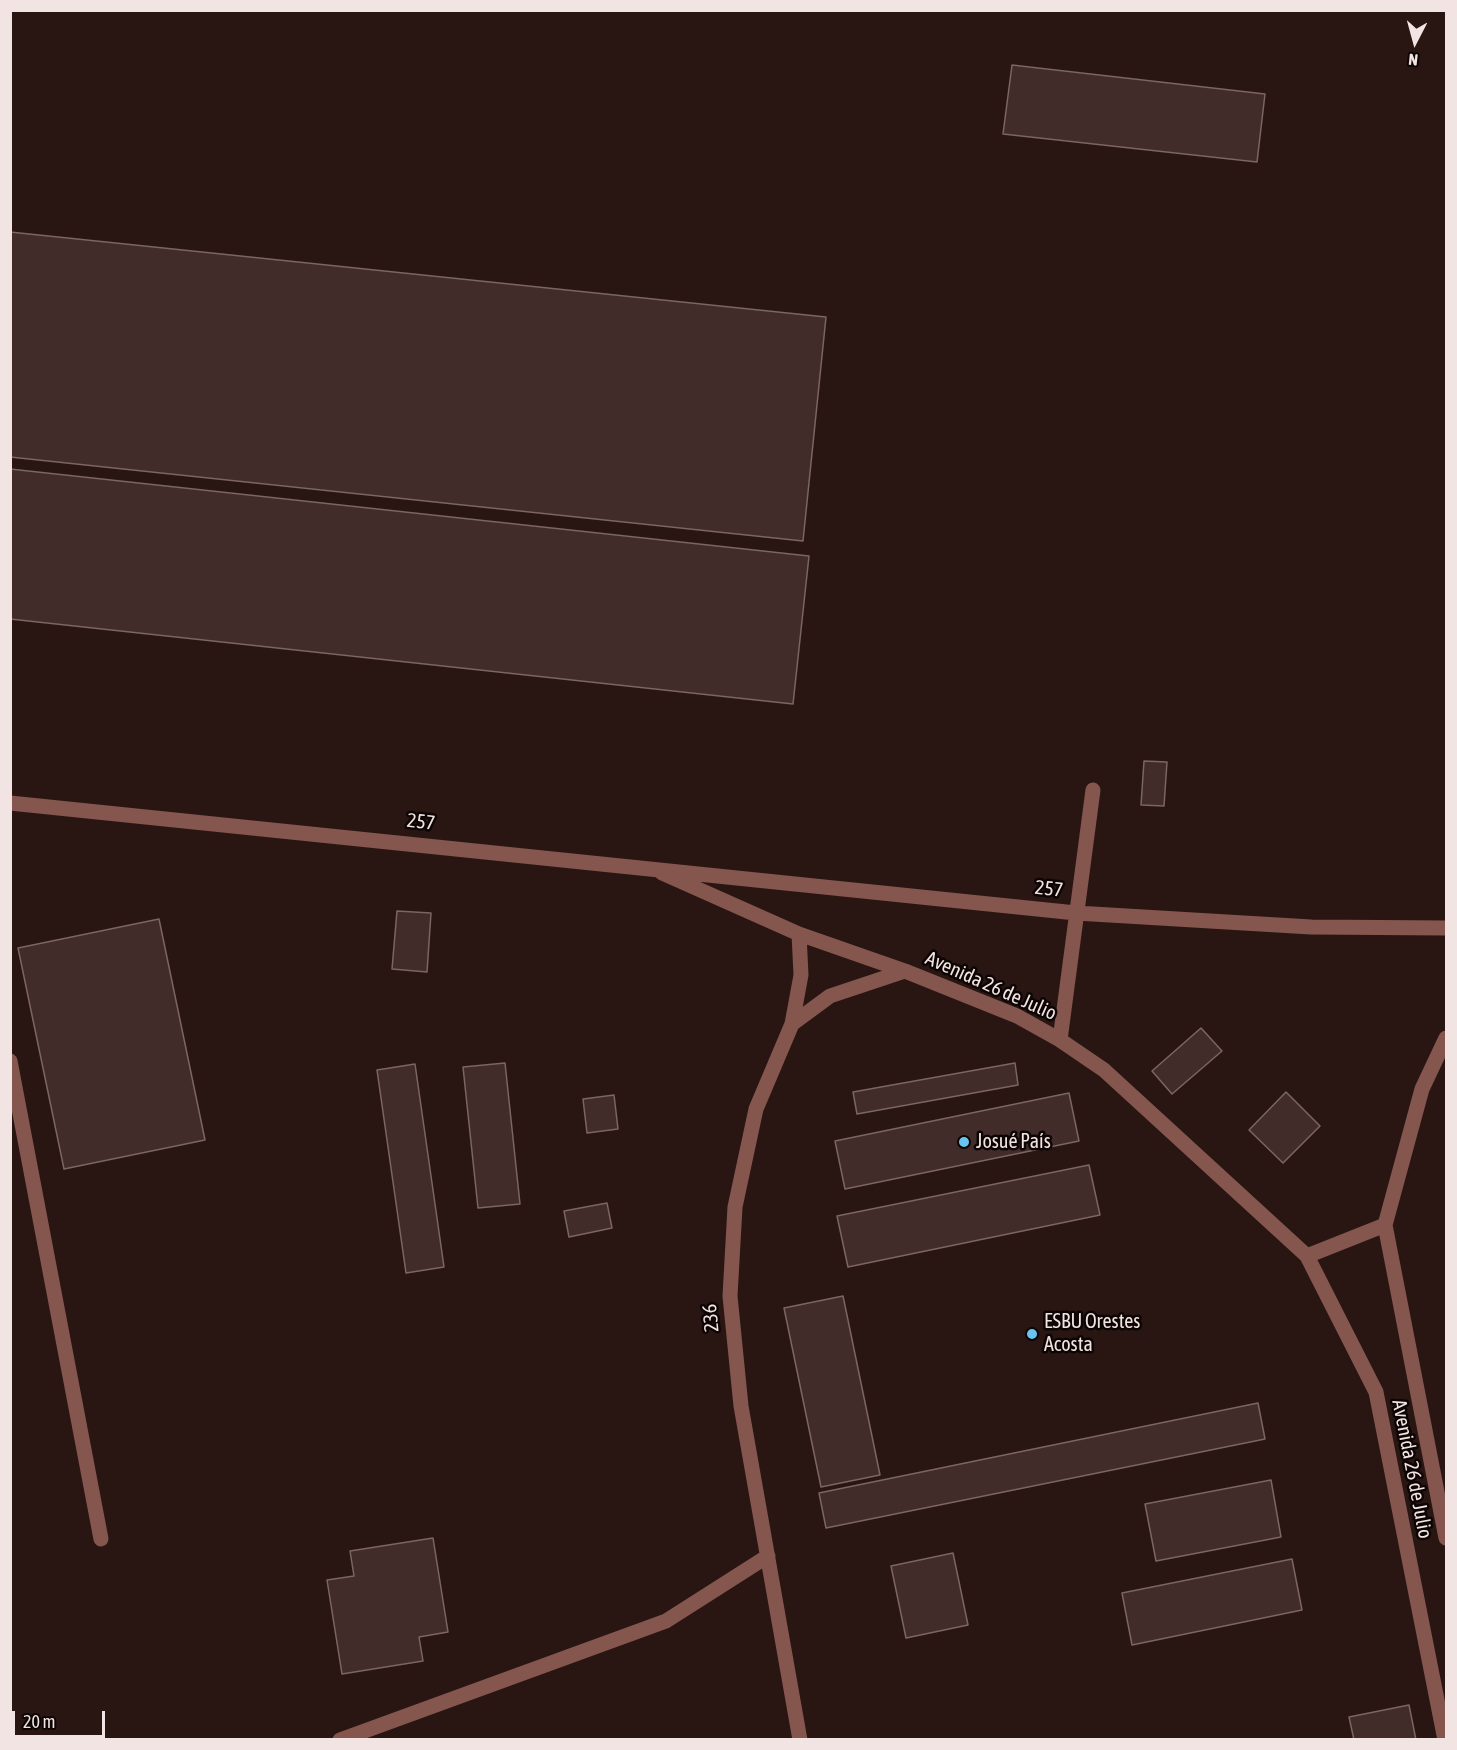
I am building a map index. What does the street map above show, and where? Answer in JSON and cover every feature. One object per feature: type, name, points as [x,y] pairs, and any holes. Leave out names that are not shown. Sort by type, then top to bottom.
[{"type":"street","name":"Avenida 26 de Julio","points":[[1060,1040],[1093,790]]},
{"type":"street","name":"257","points":[[10,802],[1076,913],[1311,927],[1446,928]]},
{"type":"street","name":"257","points":[[649,867],[799,934],[905,971]]},
{"type":"street","name":"236","points":[[799,934],[801,975],[792,1024],[756,1110],[735,1207],[730,1296],[741,1406],[800,1740]]},
{"type":"street","name":"Avenida 26 de Julio","points":[[905,971],[1017,1016],[1060,1040],[1104,1070],[1307,1256],[1376,1392],[1445,1740]]},
{"type":"street","points":[[792,1024],[830,996],[905,971]]},
{"type":"street","name":"Avenida 26 de Julio","points":[[1446,1038],[1422,1089],[1385,1225],[1443,1501],[1446,1538]]},
{"type":"street","points":[[10,1061],[16,1118],[101,1539]]},
{"type":"street","points":[[1307,1256],[1385,1225]]},
{"type":"street","points":[[340,1740],[666,1621],[768,1556]]},
{"type":"building","points":[[1012,65],[1265,94],[1257,162],[1003,134]]},
{"type":"building","points":[[10,232],[826,317],[803,541],[10,457]]},
{"type":"building","points":[[10,469],[809,556],[793,704],[10,619]]},
{"type":"building","points":[[1144,761],[1167,762],[1164,806],[1141,805]]},
{"type":"building","points":[[397,911],[431,913],[427,972],[392,969]]},
{"type":"building","points":[[159,919],[205,1140],[64,1169],[18,948]]},
{"type":"building","points":[[1201,1028],[1222,1051],[1172,1094],[1152,1071]]},
{"type":"building","points":[[505,1063],[520,1204],[478,1208],[463,1067]]},
{"type":"building","points":[[1015,1063],[1018,1085],[857,1114],[853,1092]]},
{"type":"building","points":[[415,1064],[444,1267],[406,1273],[377,1070]]},
{"type":"building","points":[[1286,1092],[1320,1126],[1283,1163],[1249,1130]]},
{"type":"building","points":[[1069,1093],[1079,1141],[845,1189],[835,1141]]},
{"type":"building","points":[[614,1095],[618,1129],[587,1133],[583,1099]]},
{"type":"building","points":[[1089,1165],[1100,1215],[848,1267],[837,1216]]},
{"type":"building","points":[[607,1203],[612,1228],[569,1237],[564,1211]]},
{"type":"building","points":[[843,1296],[880,1475],[821,1487],[784,1308]]},
{"type":"building","points":[[1258,1403],[1265,1439],[826,1528],[819,1493]]},
{"type":"building","points":[[1271,1480],[1281,1537],[1156,1561],[1145,1504]]},
{"type":"building","points":[[433,1538],[448,1632],[419,1637],[423,1661],[342,1674],[327,1580],[354,1576],[350,1551]]},
{"type":"building","points":[[953,1553],[968,1625],[906,1638],[891,1566]]},
{"type":"building","points":[[1292,1559],[1302,1610],[1132,1645],[1122,1593]]},
{"type":"building","points":[[1409,1705],[1416,1740],[1354,1740],[1349,1717]]},
{"type":"place","name":"Josué País","points":[[964,1142]]},
{"type":"place","name":"ESBU Orestes Acosta","points":[[1032,1334]]}]
